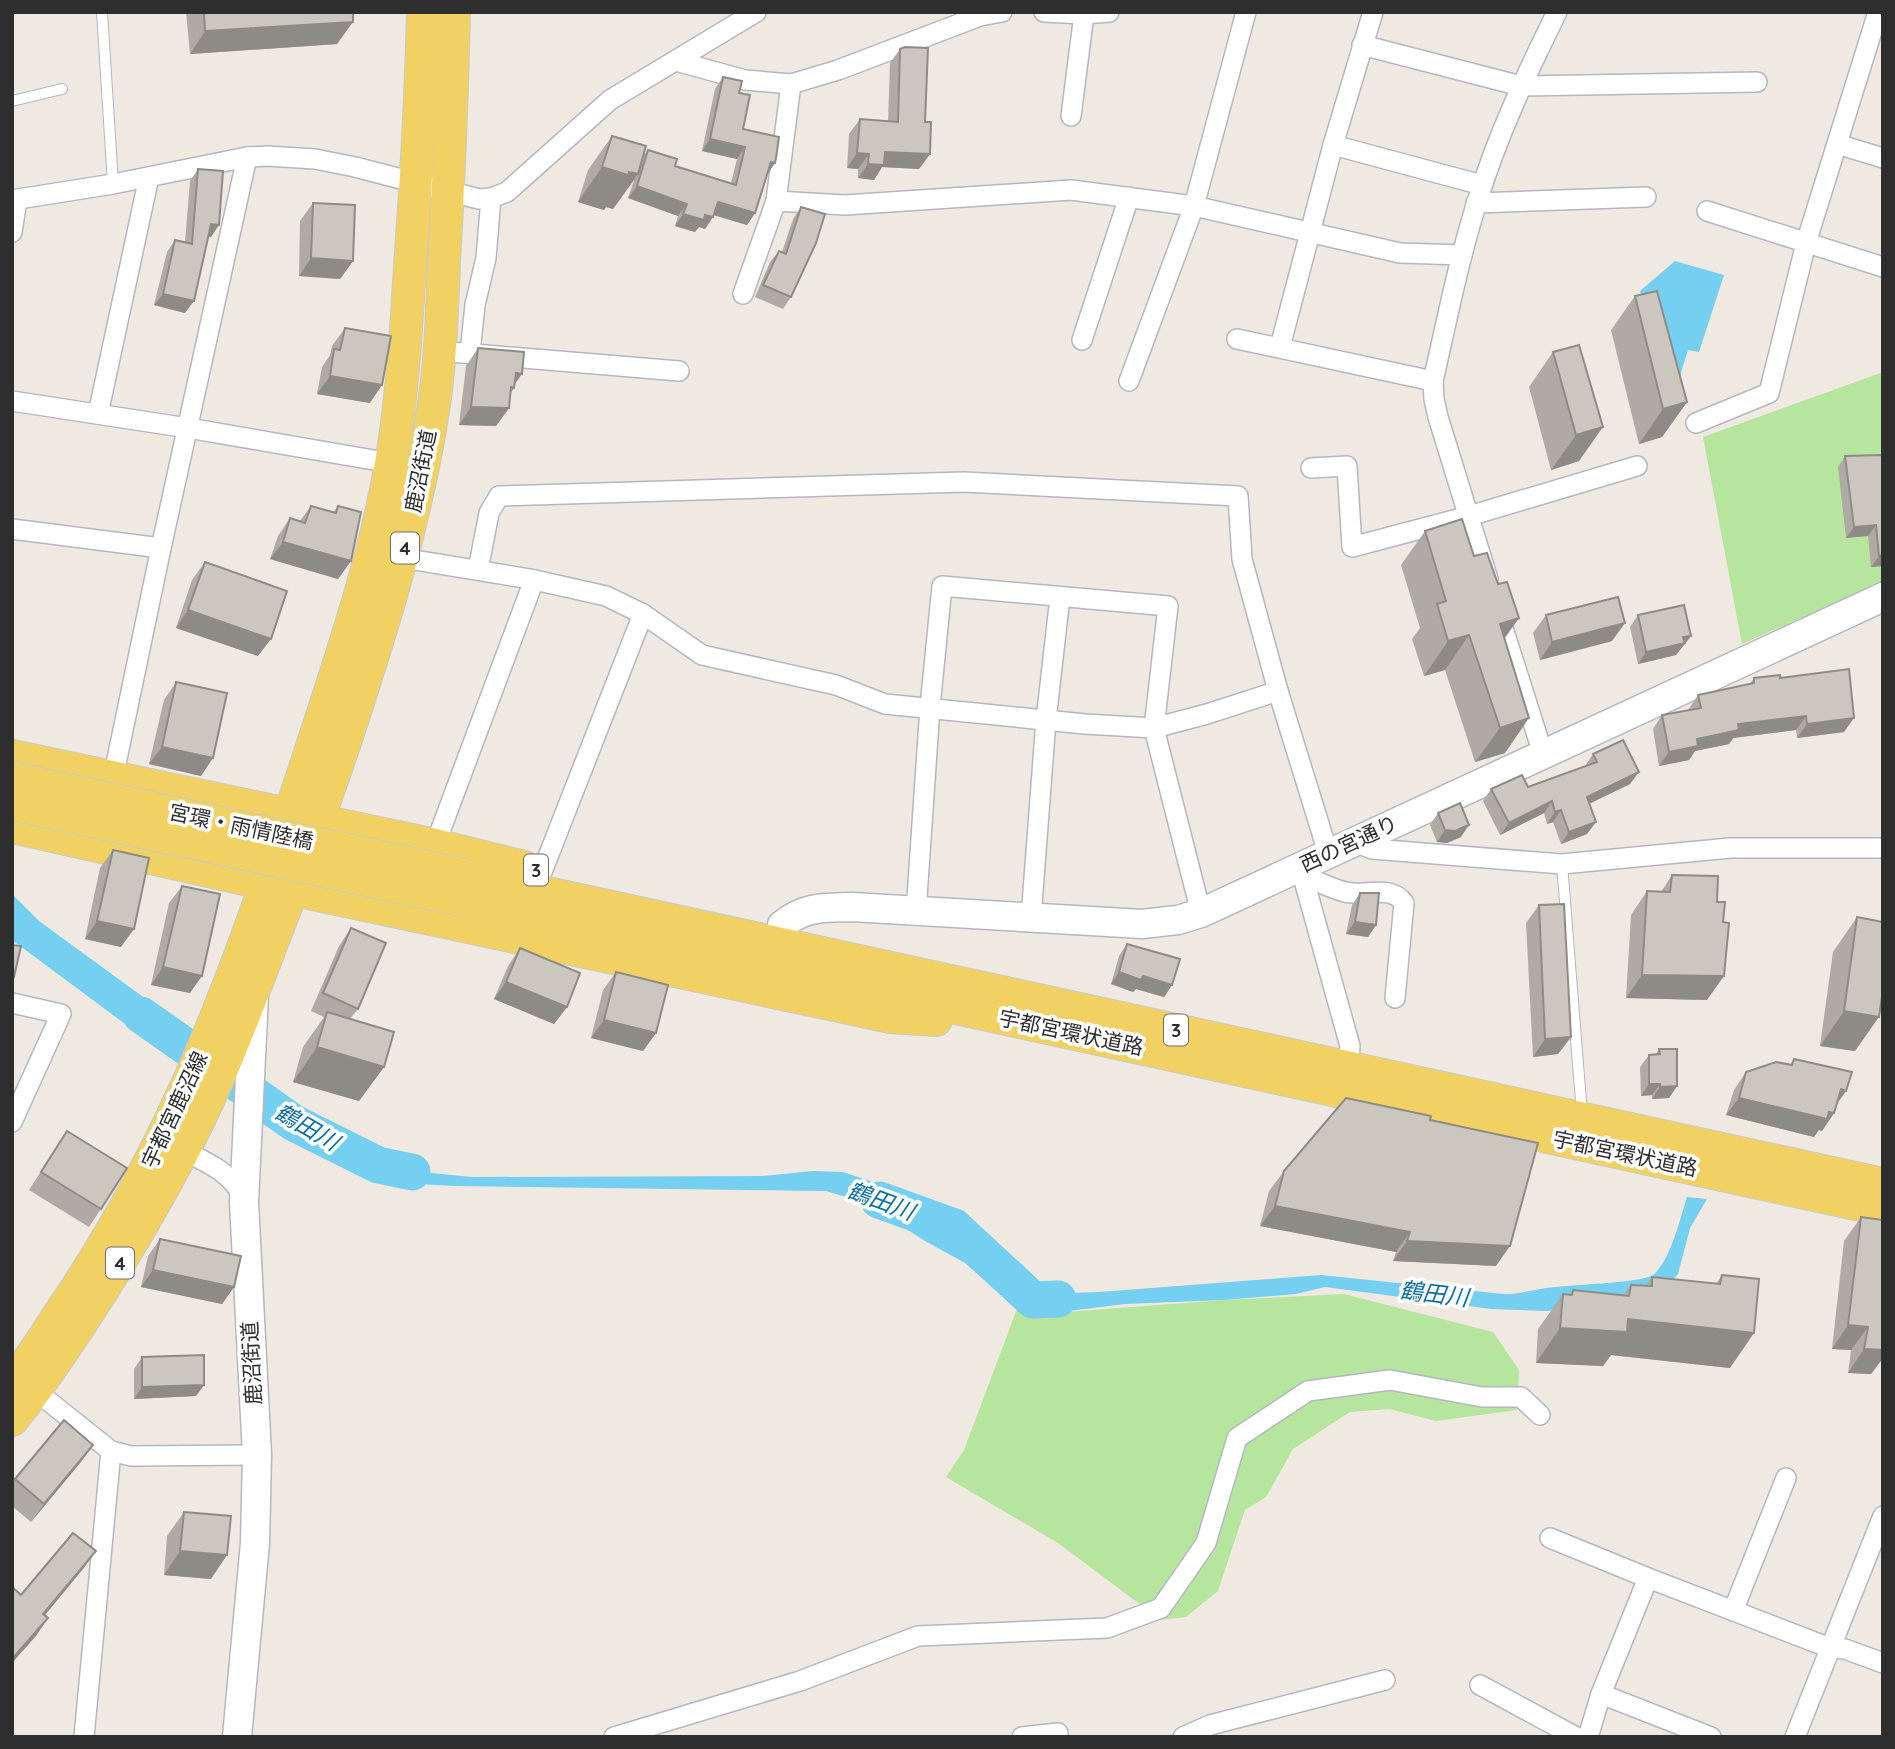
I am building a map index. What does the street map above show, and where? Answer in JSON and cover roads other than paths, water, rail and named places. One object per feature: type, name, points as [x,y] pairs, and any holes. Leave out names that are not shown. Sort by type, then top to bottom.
[{"type":"main road","name":"鹿沼街道","points":[[305,818],[383,507],[401,396],[416,183],[423,12]]},
{"type":"main road","name":"鹿沼街道","points":[[230,1051],[254,989],[281,887],[305,818],[402,558],[434,403],[439,351],[454,12]]},
{"type":"main road","name":"3","points":[[12,756],[435,845],[542,872],[782,925],[959,971],[1047,1015]]},
{"type":"main road","name":"宮環・雨情陸橋","points":[[12,778],[467,888]]},
{"type":"main road","name":"宮環・雨情陸橋","points":[[12,804],[467,888]]},
{"type":"main road","name":"3","points":[[12,827],[891,1017],[1047,1015]]},
{"type":"main road","name":"宇都宮鹿沼線","points":[[12,1420],[22,1383],[115,1229],[173,1145],[200,1088],[230,1051],[281,887]]},
{"type":"main road","name":"宇都宮環状道路","points":[[467,888],[1347,1081],[1883,1210]]},
{"type":"main road","name":"宇都宮環状道路","points":[[1347,1081],[1583,1118],[1883,1184]]},
{"type":"street","points":[[12,232],[15,200],[113,184],[247,157],[315,159],[479,198],[491,198],[507,192],[610,100],[756,12]]},
{"type":"street","points":[[676,61],[745,80],[791,84],[838,70],[980,16],[1002,12]]},
{"type":"street","points":[[1044,12],[1109,12]]},
{"type":"street","points":[[1129,381],[1194,206],[1246,12]]},
{"type":"street","points":[[1280,347],[1333,145],[1373,12]]},
{"type":"street","points":[[1543,754],[1438,417],[1433,381],[1479,194],[1521,86],[1557,12]]},
{"type":"street","points":[[1696,423],[1769,393],[1806,243],[1838,144],[1876,47],[1878,12]]},
{"type":"street","points":[[1071,116],[1084,14]]},
{"type":"street","points":[[1362,46],[1521,86],[1756,82]]},
{"type":"street","points":[[743,294],[776,201],[791,84]]},
{"type":"street","points":[[1838,144],[1883,158]]},
{"type":"street","points":[[1333,145],[1479,194],[1646,197]]},
{"type":"street","points":[[113,778],[247,157]]},
{"type":"street","points":[[98,414],[149,177]]},
{"type":"street","points":[[776,201],[845,205],[1071,190],[1194,206],[1400,253],[1462,255]]},
{"type":"street","points":[[1082,340],[1129,197]]},
{"type":"street","points":[[470,353],[475,305],[486,258],[491,198]]},
{"type":"street","points":[[1707,211],[1883,267]]},
{"type":"street","points":[[1237,339],[1433,381]]},
{"type":"street","points":[[439,351],[679,370]]},
{"type":"street","points":[[12,401],[391,463]]},
{"type":"street","points":[[1311,468],[1347,466],[1352,547],[1637,467]]},
{"type":"street","points":[[478,570],[489,513],[499,496],[964,482],[1238,496],[1242,559],[1278,691],[1328,853]]},
{"type":"street","points":[[12,529],[161,548]]},
{"type":"street","points":[[402,558],[534,580],[606,596],[643,614],[702,655],[836,685],[885,704],[1154,727],[1207,714],[1278,691]]},
{"type":"street","points":[[435,845],[534,580]]},
{"type":"street","points":[[916,912],[930,707],[942,586],[1168,606],[1154,727],[1201,912]]},
{"type":"street","points":[[1031,918],[1046,719],[1060,597]]},
{"type":"street","name":"西の宮通り","points":[[782,925],[796,914],[811,909],[852,907],[1142,924],[1178,920],[1301,871],[1328,853],[1883,597]]},
{"type":"street","points":[[542,872],[643,614]]},
{"type":"street","points":[[1354,842],[1372,849],[1562,864],[1730,848],[1883,848]]},
{"type":"street","points":[[1301,871],[1347,893],[1391,893],[1399,896],[1404,903],[1395,998]]},
{"type":"street","points":[[1301,871],[1350,1046],[1347,1081]]},
{"type":"street","points":[[12,1003],[61,1014],[12,1122]]},
{"type":"street","name":"鹿沼街道","points":[[230,1051],[247,1116],[244,1202],[257,1455],[255,1543],[237,1737]]},
{"type":"street","points":[[173,1145],[211,1164],[230,1178],[239,1187],[244,1202]]},
{"type":"street","points":[[614,1737],[800,1681],[918,1636],[1107,1628],[1161,1608],[1206,1543],[1237,1438],[1308,1391],[1390,1380],[1482,1397],[1521,1396],[1540,1415]]},
{"type":"street","points":[[22,1383],[111,1451],[131,1456],[257,1455]]},
{"type":"street","points":[[84,1737],[111,1451]]},
{"type":"street","points":[[1733,1611],[1786,1478]]},
{"type":"street","points":[[1795,1737],[1883,1516]]},
{"type":"street","points":[[1550,1538],[1830,1648],[1845,1649],[1883,1664]]},
{"type":"street","points":[[1588,1737],[1601,1694],[1648,1578]]},
{"type":"street","points":[[1183,1737],[1210,1726],[1385,1680]]},
{"type":"street","points":[[1480,1685],[1576,1737]]},
{"type":"street","points":[[1601,1694],[1711,1737]]},
{"type":"street","points":[[1023,1737],[1058,1733],[1058,1737]]},
{"type":"lane","points":[[102,12],[113,184]]},
{"type":"lane","points":[[12,101],[62,89]]},
{"type":"lane","points":[[1562,864],[1583,1118]]},
{"type":"water","points":[[1675,261],[1724,275],[1699,352],[1688,350],[1679,379],[1661,381],[1640,291]]},
{"type":"water","points":[[12,894],[39,921],[187,1029],[175,1061],[12,940]]},
{"type":"water","points":[[266,1095],[320,1139],[379,1164],[411,1171],[472,1177],[763,1176],[813,1171],[843,1172],[870,1181],[947,1230],[1005,1278],[1037,1294],[1099,1292],[1321,1275],[1504,1294],[1634,1280],[1653,1275],[1665,1259],[1687,1197],[1707,1199],[1690,1228],[1678,1274],[1664,1290],[1598,1308],[1547,1311],[1491,1309],[1325,1287],[1296,1294],[1125,1304],[1053,1313],[998,1292],[965,1263],[866,1203],[826,1191],[457,1186],[413,1183],[355,1165],[264,1116]]},
{"type":"waterway","name":"鶴田川","points":[[141,1015],[294,1123],[378,1165],[412,1172]]},
{"type":"waterway","name":"鶴田川","points":[[879,1200],[954,1227],[1033,1300],[1058,1299]]}]
